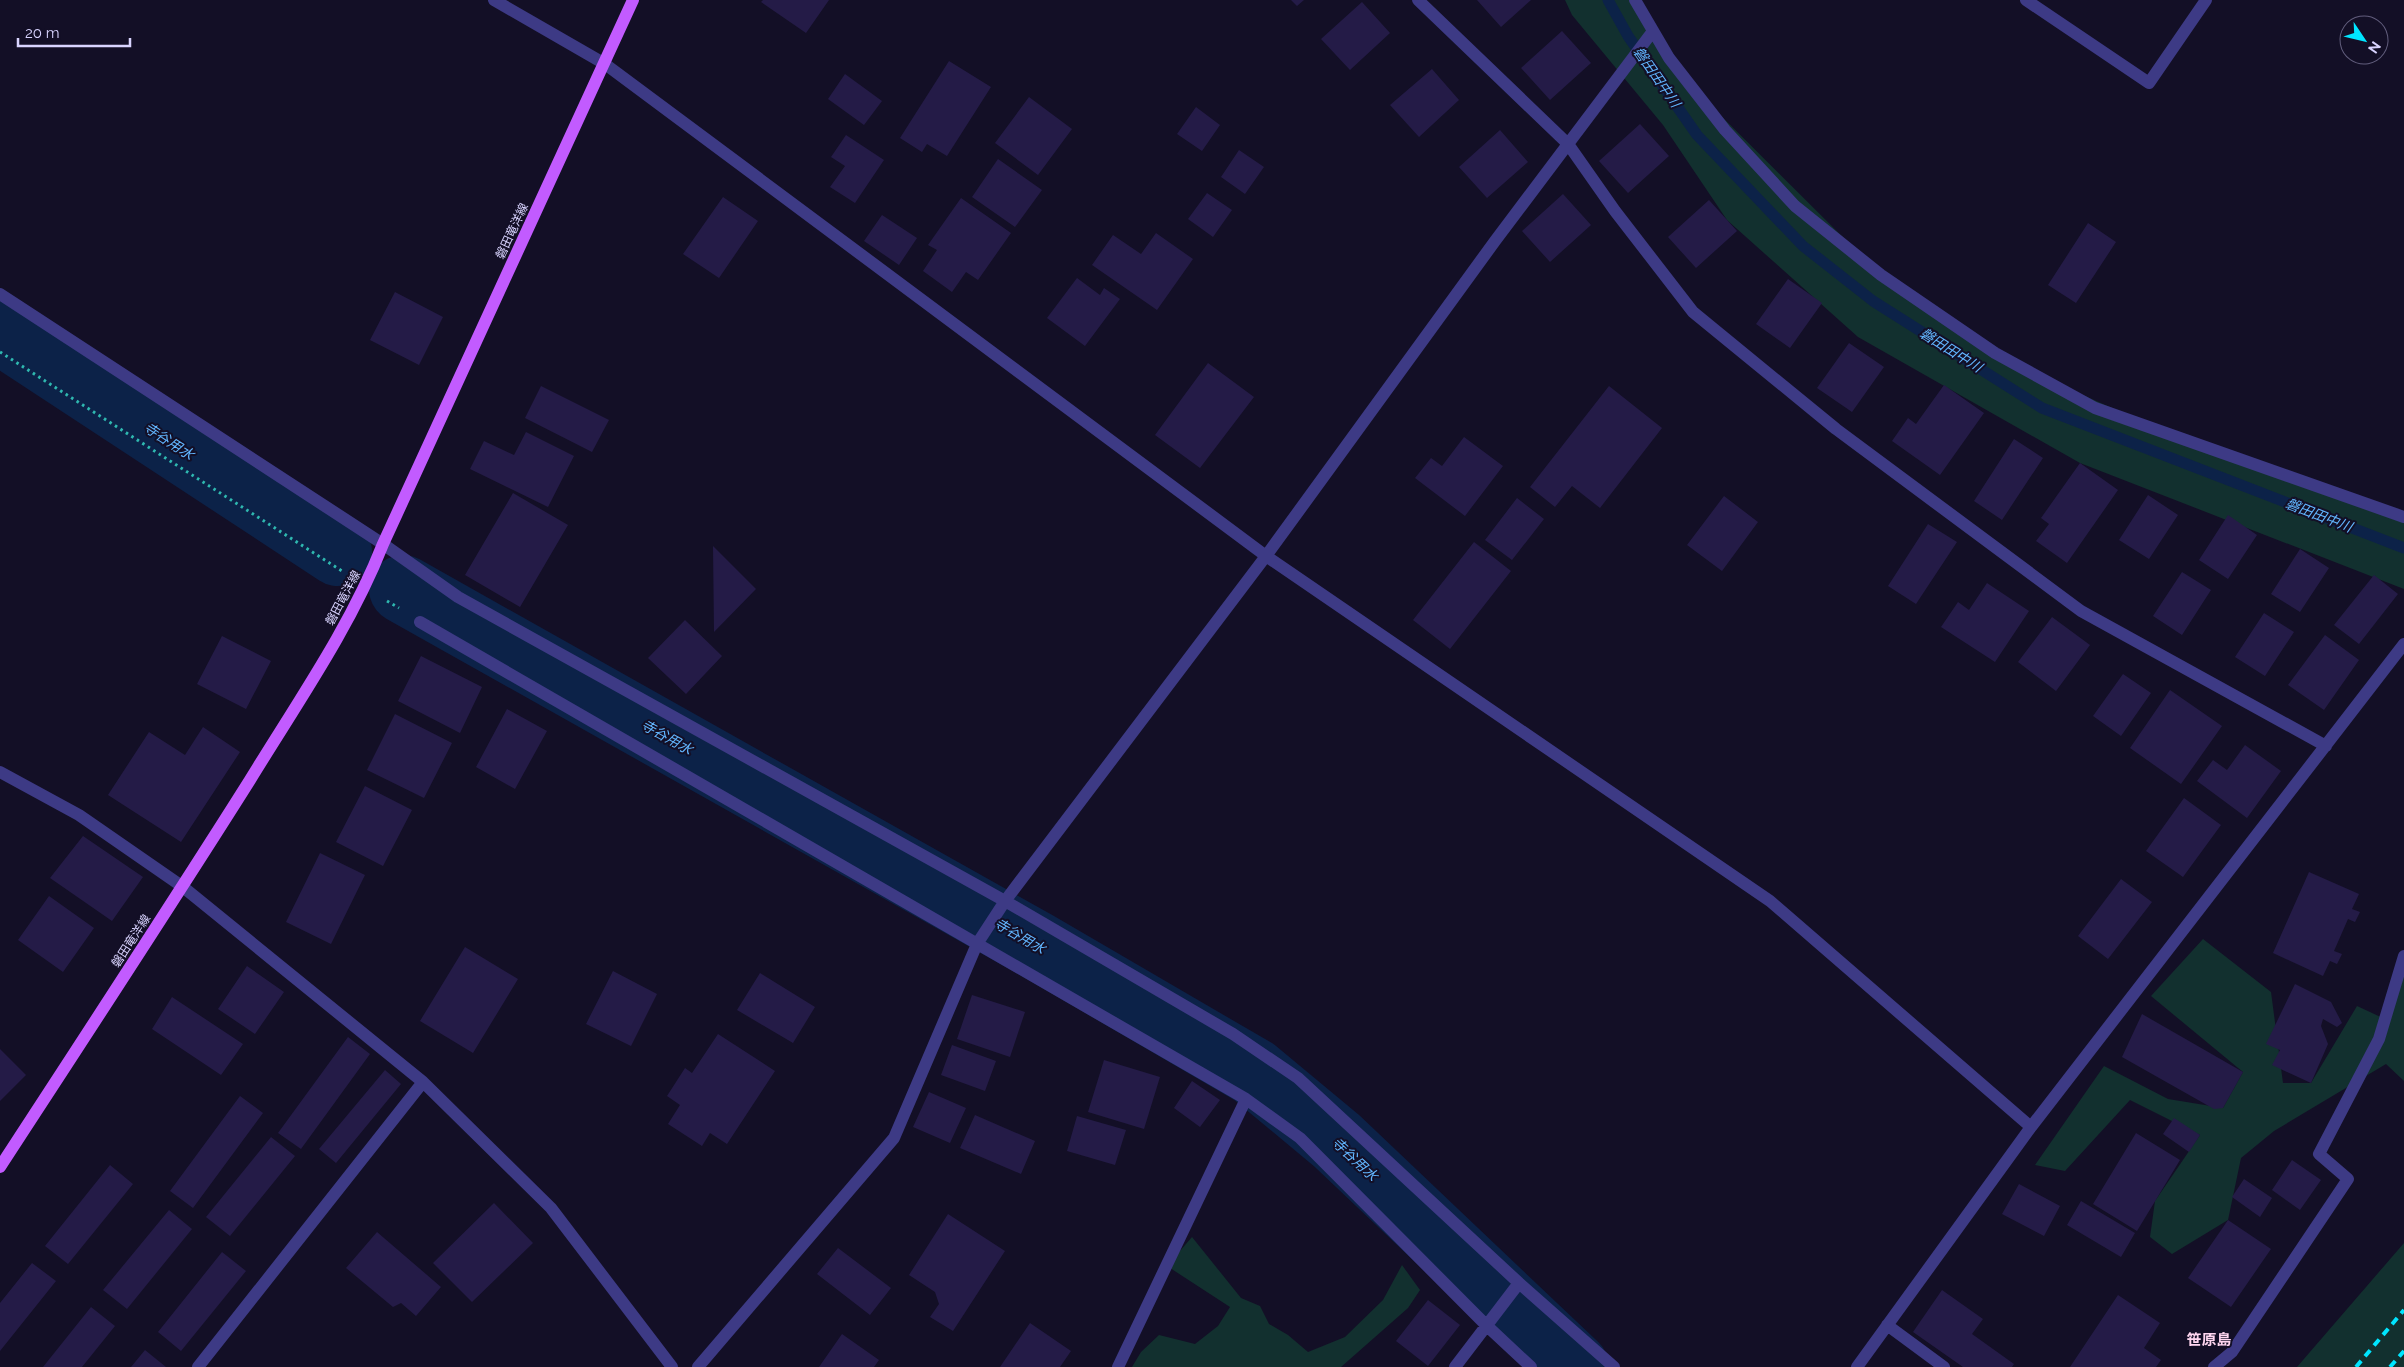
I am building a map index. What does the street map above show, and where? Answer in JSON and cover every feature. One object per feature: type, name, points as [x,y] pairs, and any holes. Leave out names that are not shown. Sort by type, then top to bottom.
[{"type":"main road","name":"磐田竜洋線","points":[[0,1167],[183,887],[321,666],[366,587],[383,544],[633,0]]},
{"type":"street","points":[[494,0],[605,64],[1266,556],[1770,901],[2031,1127]]},
{"type":"street","points":[[1418,0],[1568,144],[1614,211],[1693,312],[1836,430],[2081,611],[2326,746]]},
{"type":"street","points":[[1634,0],[1669,58],[1725,130],[1795,206],[1881,275],[1995,353],[2095,408],[2404,517]]},
{"type":"street","points":[[2026,0],[2149,83],[2206,0]]},
{"type":"street","points":[[698,1367],[894,1138],[977,944],[1005,901],[1266,556],[1653,30]]},
{"type":"street","points":[[0,294],[383,544],[458,597],[1005,901],[1233,1034],[1298,1078],[1519,1283],[1614,1367]]},
{"type":"street","points":[[420,622],[1246,1099],[1300,1138],[1486,1325],[1531,1367]]},
{"type":"street","points":[[1857,1367],[2031,1127],[2404,644]]},
{"type":"street","points":[[0,772],[79,815],[183,887],[423,1082],[552,1208],[672,1367]]},
{"type":"street","points":[[2214,1367],[2232,1352],[2348,1179],[2319,1154],[2379,1039],[2404,956]]},
{"type":"street","points":[[198,1367],[423,1082]]},
{"type":"street","points":[[1118,1367],[1246,1099]]},
{"type":"street","points":[[1455,1367],[1519,1283]]},
{"type":"street","points":[[1887,1325],[1944,1367]]},
{"type":"path","points":[[0,352],[420,622]]},
{"type":"green space","points":[[1565,0],[1636,0],[1691,86],[1881,275],[2026,370],[2176,436],[2404,517],[2404,589],[2080,463],[1858,337],[1727,220],[1663,125],[1572,15]]},
{"type":"green space","points":[[2203,939],[2271,992],[2283,1083],[2311,1083],[2357,1006],[2385,1019],[2404,956],[2404,1081],[2386,1064],[2274,1131],[2241,1158],[2228,1220],[2172,1254],[2150,1237],[2155,1201],[2200,1135],[2130,1100],[2065,1171],[2035,1165],[2104,1066],[2168,1099],[2223,1108],[2243,1072],[2151,996]]},
{"type":"green space","points":[[1192,1237],[1241,1298],[1260,1306],[1269,1324],[1288,1335],[1308,1352],[1345,1337],[1383,1300],[1402,1265],[1420,1290],[1408,1308],[1341,1367],[1132,1367],[1141,1352],[1159,1335],[1195,1344],[1218,1326],[1230,1307],[1167,1266]]},
{"type":"green space","points":[[2404,1243],[2404,1367],[2297,1367]]},
{"type":"building","points":[[763,0],[829,0],[806,33],[761,2]]},
{"type":"building","points":[[1291,0],[1304,0],[1297,6]]},
{"type":"building","points":[[1477,0],[1531,0],[1501,27]]},
{"type":"building","points":[[1362,2],[1390,33],[1350,70],[1321,39]]},
{"type":"building","points":[[1562,31],[1591,63],[1550,100],[1521,68]]},
{"type":"building","points":[[949,61],[991,87],[947,156],[927,144],[922,152],[900,138]]},
{"type":"building","points":[[1432,69],[1459,100],[1419,137],[1390,105]]},
{"type":"building","points":[[845,74],[882,101],[864,125],[828,99]]},
{"type":"building","points":[[1029,97],[1072,129],[1038,175],[995,143]]},
{"type":"building","points":[[1196,107],[1220,125],[1202,151],[1177,134]]},
{"type":"building","points":[[1640,124],[1669,156],[1628,193],[1599,161]]},
{"type":"building","points":[[1500,130],[1528,162],[1487,198],[1459,167]]},
{"type":"building","points":[[846,135],[884,160],[855,203],[830,187],[845,166],[831,157]]},
{"type":"building","points":[[1239,150],[1264,167],[1245,194],[1221,177]]},
{"type":"building","points":[[998,159],[1042,190],[1015,227],[972,197]]},
{"type":"building","points":[[1207,193],[1232,210],[1213,237],[1188,219]]},
{"type":"building","points":[[1563,194],[1591,225],[1550,262],[1522,231]]},
{"type":"building","points":[[723,197],[758,221],[719,278],[683,254]]},
{"type":"building","points":[[961,198],[1011,233],[978,280],[966,272],[952,292],[923,271],[937,250],[928,245]]},
{"type":"building","points":[[1709,200],[1737,231],[1696,268],[1668,237]]},
{"type":"building","points":[[882,215],[917,238],[899,265],[864,241]]},
{"type":"building","points":[[2088,223],[2116,242],[2076,303],[2048,285]]},
{"type":"building","points":[[1156,233],[1193,259],[1157,310],[1092,265],[1113,235],[1141,254]]},
{"type":"building","points":[[1077,278],[1100,295],[1104,288],[1120,299],[1085,346],[1047,318]]},
{"type":"building","points":[[1788,279],[1822,303],[1790,348],[1756,324]]},
{"type":"building","points":[[395,292],[443,317],[419,365],[370,340]]},
{"type":"building","points":[[1849,343],[1884,367],[1852,412],[1817,388]]},
{"type":"building","points":[[1208,363],[1254,397],[1200,468],[1155,435]]},
{"type":"building","points":[[1944,385],[1984,413],[1940,475],[1892,441],[1908,418],[1916,424]]},
{"type":"building","points":[[541,386],[609,420],[592,452],[525,418]]},
{"type":"building","points":[[1609,386],[1662,428],[1600,508],[1572,486],[1555,507],[1530,487]]},
{"type":"building","points":[[526,432],[574,456],[548,507],[470,469],[484,441],[514,455]]},
{"type":"building","points":[[1464,437],[1503,466],[1465,516],[1415,478],[1431,458],[1442,466]]},
{"type":"building","points":[[2014,439],[2043,458],[2002,520],[1974,501]]},
{"type":"building","points":[[2080,463],[2118,490],[2067,563],[2036,541],[2049,524],[2041,518]]},
{"type":"building","points":[[513,493],[568,525],[520,607],[465,575]]},
{"type":"building","points":[[2148,495],[2178,515],[2149,559],[2119,540]]},
{"type":"building","points":[[1724,496],[1758,522],[1722,571],[1687,545]]},
{"type":"building","points":[[1517,498],[1544,519],[1512,560],[1485,540]]},
{"type":"building","points":[[2228,515],[2257,535],[2228,579],[2199,560]]},
{"type":"building","points":[[1928,524],[1957,542],[1916,604],[1888,586]]},
{"type":"building","points":[[1474,542],[1511,571],[1450,649],[1413,620]]},
{"type":"building","points":[[713,546],[756,589],[714,632]]},
{"type":"building","points":[[2300,549],[2329,568],[2300,612],[2271,594]]},
{"type":"building","points":[[2182,572],[2211,590],[2182,635],[2153,616]]},
{"type":"building","points":[[2374,575],[2398,594],[2359,644],[2334,625]]},
{"type":"building","points":[[1987,583],[2029,611],[1995,662],[1941,627],[1958,602],[1969,610]]},
{"type":"building","points":[[2264,613],[2294,632],[2265,676],[2235,657]]},
{"type":"building","points":[[2052,617],[2090,645],[2056,691],[2018,662]]},
{"type":"building","points":[[685,620],[722,656],[686,694],[648,658]]},
{"type":"building","points":[[2325,635],[2359,660],[2324,710],[2288,685]]},
{"type":"building","points":[[222,636],[271,661],[246,709],[197,684]]},
{"type":"building","points":[[421,656],[482,687],[460,733],[398,701]]},
{"type":"building","points":[[2123,674],[2151,693],[2121,736],[2093,716]]},
{"type":"building","points":[[2170,690],[2222,726],[2181,784],[2130,748]]},
{"type":"building","points":[[507,709],[547,731],[515,789],[476,767]]},
{"type":"building","points":[[395,714],[452,743],[424,798],[367,770]]},
{"type":"building","points":[[203,727],[240,752],[181,842],[108,795],[149,732],[185,755]]},
{"type":"building","points":[[2245,745],[2281,771],[2247,818],[2197,781],[2213,760],[2227,770]]},
{"type":"building","points":[[365,786],[412,810],[383,866],[336,842]]},
{"type":"building","points":[[2184,798],[2221,825],[2183,877],[2146,851]]},
{"type":"building","points":[[83,836],[143,877],[112,921],[50,878]]},
{"type":"building","points":[[320,853],[365,875],[331,944],[286,922]]},
{"type":"building","points":[[2309,872],[2359,894],[2352,909],[2360,912],[2355,922],[2348,919],[2334,951],[2342,954],[2337,964],[2330,961],[2323,976],[2273,953]]},
{"type":"building","points":[[2121,879],[2152,902],[2108,959],[2078,936]]},
{"type":"building","points":[[49,896],[94,928],[63,972],[18,940]]},
{"type":"building","points":[[465,947],[518,979],[473,1053],[420,1021]]},
{"type":"building","points":[[247,966],[284,992],[255,1034],[218,1009]]},
{"type":"building","points":[[613,971],[657,994],[631,1046],[586,1024]]},
{"type":"building","points":[[760,973],[815,1007],[793,1043],[737,1010]]},
{"type":"building","points":[[2295,984],[2331,1002],[2342,1023],[2337,1027],[2323,1019],[2321,1026],[2328,1044],[2311,1083],[2272,1065],[2280,1050],[2266,1044]]},
{"type":"building","points":[[972,995],[1025,1012],[1010,1057],[957,1039]]},
{"type":"building","points":[[172,997],[243,1044],[221,1075],[152,1029]]},
{"type":"building","points":[[2142,1014],[2243,1072],[2223,1108],[2214,1109],[2122,1057]]},
{"type":"building","points":[[718,1034],[775,1071],[727,1144],[710,1133],[702,1146],[668,1124],[680,1105],[667,1096],[685,1068],[692,1073]]},
{"type":"building","points":[[348,1037],[370,1054],[301,1149],[278,1133]]},
{"type":"building","points":[[952,1045],[996,1061],[985,1091],[941,1075]]},
{"type":"building","points":[[0,1049],[26,1075],[0,1101]]},
{"type":"building","points":[[1104,1060],[1160,1077],[1144,1129],[1088,1112]]},
{"type":"building","points":[[385,1070],[401,1084],[336,1163],[319,1149]]},
{"type":"building","points":[[1192,1081],[1220,1100],[1200,1127],[1174,1108]]},
{"type":"building","points":[[929,1092],[966,1108],[950,1143],[913,1127]]},
{"type":"building","points":[[240,1096],[263,1113],[193,1208],[170,1191]]},
{"type":"building","points":[[975,1115],[1035,1141],[1021,1174],[960,1148]]},
{"type":"building","points":[[1077,1116],[1126,1130],[1115,1165],[1067,1151]]},
{"type":"building","points":[[2174,1118],[2200,1135],[2189,1152],[2163,1134]]},
{"type":"building","points":[[2136,1133],[2180,1160],[2137,1231],[2093,1204]]},
{"type":"building","points":[[271,1137],[295,1156],[230,1236],[206,1217]]},
{"type":"building","points":[[2292,1160],[2321,1180],[2300,1210],[2272,1190]]},
{"type":"building","points":[[110,1165],[133,1184],[68,1264],[45,1246]]},
{"type":"building","points":[[2244,1179],[2272,1198],[2260,1217],[2232,1197]]},
{"type":"building","points":[[2019,1184],[2060,1206],[2044,1236],[2002,1214]]},
{"type":"building","points":[[2081,1201],[2135,1233],[2121,1257],[2067,1225]]},
{"type":"building","points":[[494,1203],[533,1243],[472,1302],[433,1263]]},
{"type":"building","points":[[169,1210],[192,1229],[127,1309],[103,1290]]},
{"type":"building","points":[[948,1214],[1005,1251],[953,1331],[930,1317],[939,1304],[935,1292],[909,1275]]},
{"type":"building","points":[[2228,1220],[2271,1249],[2231,1307],[2188,1278]]},
{"type":"building","points":[[377,1232],[441,1287],[416,1316],[401,1303],[393,1307],[346,1268]]},
{"type":"building","points":[[838,1248],[891,1288],[870,1315],[817,1274]]},
{"type":"building","points":[[222,1252],[246,1271],[181,1351],[158,1332]]},
{"type":"building","points":[[32,1263],[56,1281],[0,1351],[0,1303]]},
{"type":"building","points":[[1942,1290],[1983,1319],[1972,1334],[2014,1364],[2012,1367],[1963,1367],[1913,1332]]},
{"type":"building","points":[[2118,1295],[2160,1323],[2144,1348],[2161,1360],[2156,1367],[2070,1367]]},
{"type":"building","points":[[1428,1300],[1460,1325],[1428,1366],[1396,1341]]},
{"type":"building","points":[[91,1307],[115,1326],[82,1367],[43,1367]]},
{"type":"building","points":[[1030,1323],[1071,1351],[1060,1367],[1000,1367]]},
{"type":"building","points":[[842,1334],[879,1360],[874,1367],[819,1367]]},
{"type":"building","points":[[145,1350],[166,1367],[131,1367]]},
{"type":"waterway","name":"磐田田中川","points":[[1608,0],[1628,36],[1697,135],[1803,246],[1873,301],[2042,408],[2404,548]]},
{"type":"waterway","name":"寺谷用水","points":[[0,330],[338,552]]},
{"type":"waterway","name":"寺谷用水","points":[[403,589],[1036,945],[1254,1072],[1337,1141],[1575,1367]]},
{"type":"railway","points":[[2356,1367],[2404,1310]]},
{"type":"railway","points":[[2390,1367],[2404,1351]]},
{"type":"district","name":"笹原島","points":[[2209,1340]]}]
